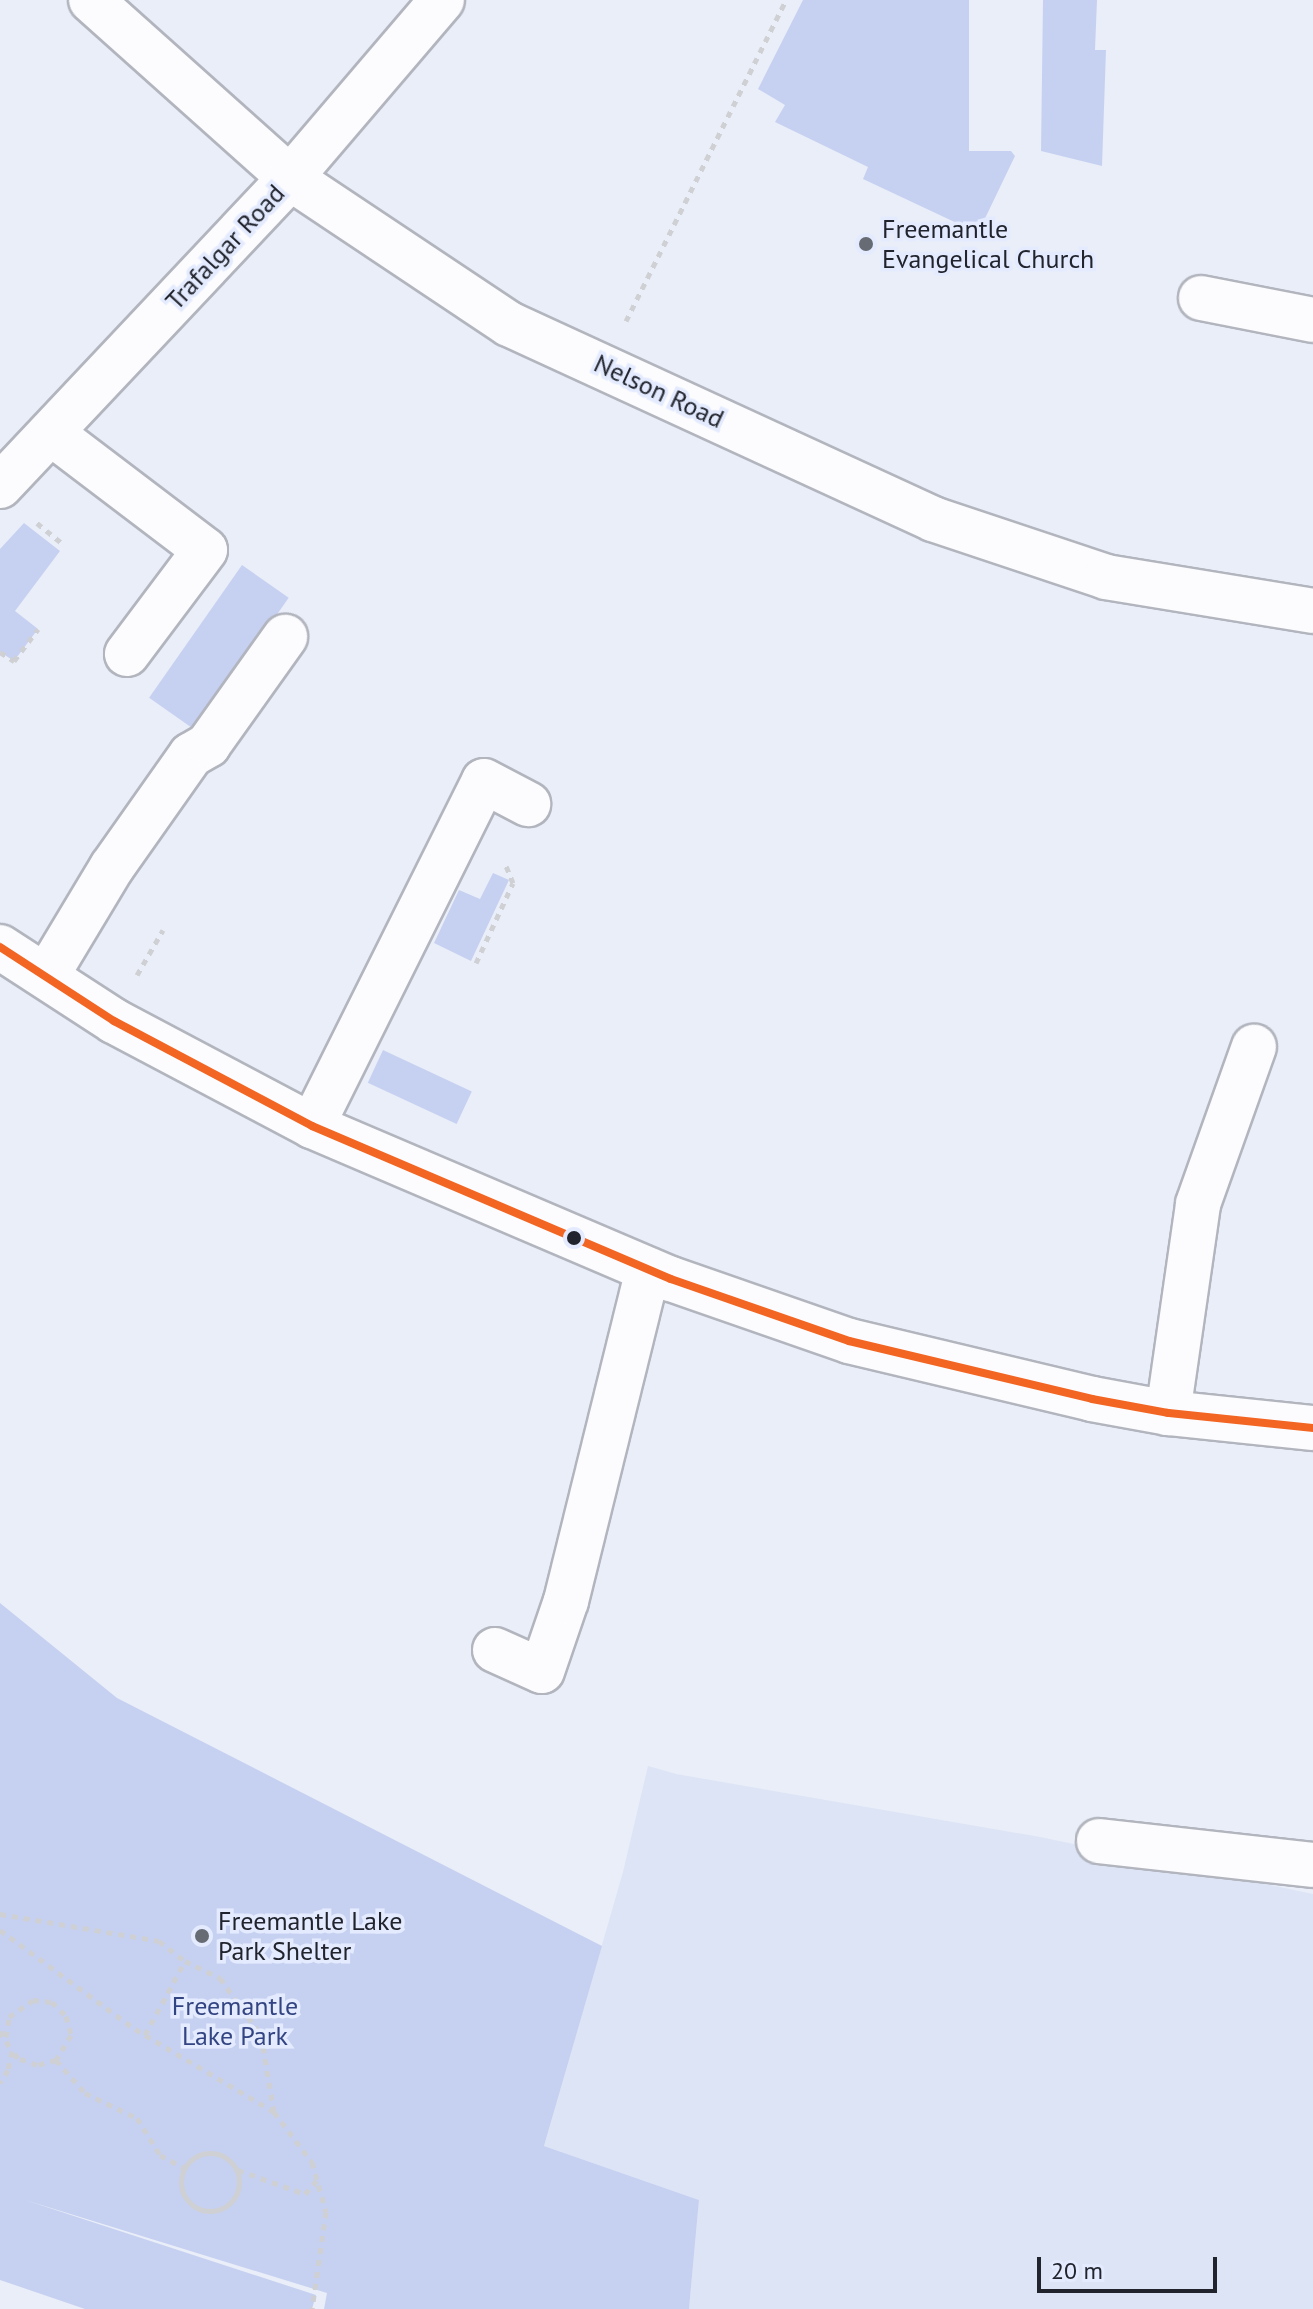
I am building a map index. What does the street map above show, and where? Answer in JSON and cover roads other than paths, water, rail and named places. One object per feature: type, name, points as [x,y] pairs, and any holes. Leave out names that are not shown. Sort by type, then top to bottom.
[{"type":"street","name":"Nelson Road","points":[[91,0],[290,178],[491,315],[933,519],[1106,577],[1313,611]]},
{"type":"street","name":"Trafalgar Road","points":[[0,486],[290,178],[442,0]]},
{"type":"street","points":[[1201,298],[1313,320]]},
{"type":"street","points":[[51,433],[205,550],[127,654]]},
{"type":"street","points":[[47,975],[112,867],[191,755],[208,745],[285,637]]},
{"type":"street","points":[[312,1126],[484,781],[528,804]]},
{"type":"street","points":[[0,947],[114,1021],[312,1126],[648,1270],[849,1341],[1168,1413],[1313,1428]]},
{"type":"street","points":[[1168,1413],[1198,1204],[1254,1047]]},
{"type":"street","points":[[495,1650],[542,1671],[566,1601],[648,1270]]},
{"type":"street","points":[[1099,1841],[1313,1865]]},
{"type":"place","name":"Freemantle Evangelical Church","points":[[866,244]]},
{"type":"place","name":"Freemantle Lake Park Shelter","points":[[202,1936]]},
{"type":"park label","name":"Freemantle Lake Park","points":[[235,2021]]}]
